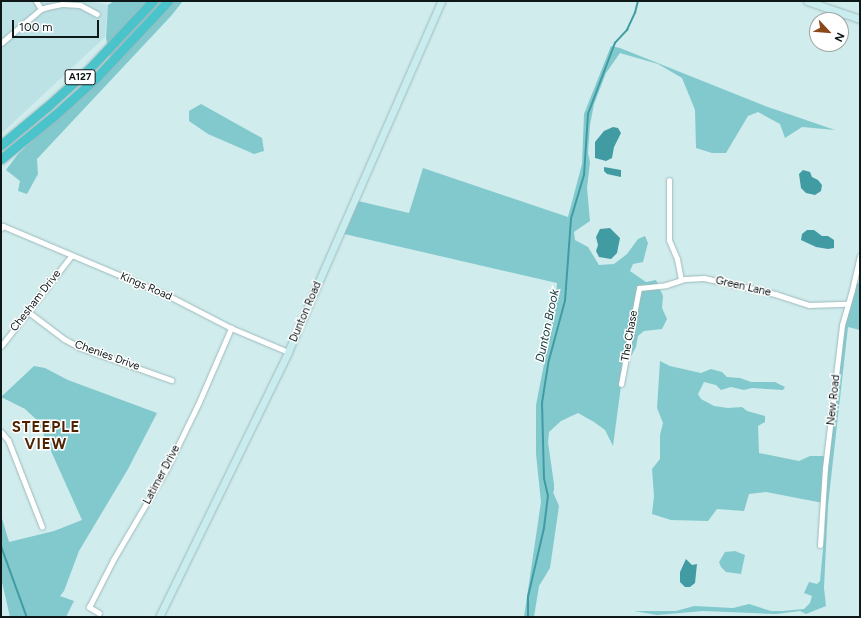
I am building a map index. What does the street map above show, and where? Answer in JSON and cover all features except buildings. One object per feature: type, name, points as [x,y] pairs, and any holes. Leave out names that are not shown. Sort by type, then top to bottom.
[{"type":"highway","name":"A127","points":[[1,145],[48,106],[90,68],[153,1]]},
{"type":"highway","name":"A127","points":[[1,159],[55,115],[97,77],[168,1]]},
{"type":"street","points":[[36,1],[42,9]]},
{"type":"street","name":"Dunton Road","points":[[159,617],[197,543],[288,352],[441,1]]},
{"type":"street","points":[[807,1],[835,12],[860,19]]},
{"type":"street","points":[[1,43],[42,9],[62,4],[80,5],[97,14]]},
{"type":"street","points":[[669,180],[669,240],[677,259],[681,280]]},
{"type":"street","name":"Kings Road","points":[[2,227],[168,296],[232,328],[288,352]]},
{"type":"street","name":"Chesham Drive","points":[[1,346],[71,256]]},
{"type":"street","name":"New Road","points":[[820,545],[826,468],[842,325],[860,256]]},
{"type":"street","name":"Green Lane","points":[[639,288],[666,285],[681,280],[704,278],[775,294],[809,305],[847,304]]},
{"type":"street","name":"The Chase","points":[[621,384],[639,288]]},
{"type":"street","name":"Chenies Drive","points":[[27,311],[64,340],[81,348],[171,380]]},
{"type":"street","name":"Latimer Drive","points":[[99,613],[89,607],[113,560],[167,468],[199,402],[232,328]]},
{"type":"street","points":[[1,432],[8,440],[42,527]]},
{"type":"shaded area","points":[[1,1],[91,1],[108,5],[105,37],[1,134]]},
{"type":"shaded area","points":[[114,1],[183,1],[171,16],[37,159],[38,174],[27,194],[18,191],[20,181],[6,170],[18,154],[112,66],[106,38],[108,5]]},
{"type":"shaded area","points":[[611,46],[620,48],[765,106],[835,130],[802,127],[785,138],[780,124],[758,112],[748,116],[726,153],[712,153],[696,148],[695,110],[682,78],[658,64],[620,53],[606,73],[594,104],[590,125],[588,153],[590,162],[587,188],[590,221],[574,232],[575,240],[588,247],[599,265],[614,264],[627,254],[638,239],[645,236],[648,243],[643,262],[633,264],[630,271],[646,282],[656,280],[663,296],[662,308],[667,319],[662,329],[644,331],[638,336],[636,347],[623,371],[613,446],[605,430],[578,413],[561,421],[549,432],[548,442],[554,484],[553,492],[559,506],[550,568],[539,586],[534,617],[524,617],[541,502],[536,454],[536,405],[555,308],[557,283],[340,233],[354,200],[409,213],[423,168],[568,217],[582,164],[584,114]]},
{"type":"shaded area","points":[[201,104],[262,138],[264,151],[254,154],[208,134],[189,121],[189,111]]},
{"type":"shaded area","points":[[613,127],[618,128],[621,133],[614,147],[612,158],[606,161],[595,158],[595,142],[604,131]]},
{"type":"shaded area","points":[[604,167],[621,170],[621,177],[607,174],[604,171]]},
{"type":"shaded area","points":[[803,170],[810,172],[812,177],[818,180],[822,185],[821,191],[815,195],[806,193],[801,188],[799,174]]},
{"type":"shaded area","points":[[610,228],[620,238],[617,253],[611,259],[599,257],[596,251],[598,245],[596,237],[600,229]]},
{"type":"shaded area","points":[[807,230],[814,230],[822,236],[828,236],[834,240],[834,248],[828,249],[816,247],[801,240],[802,234]]},
{"type":"shaded area","points":[[854,281],[860,284],[860,330],[848,327],[828,505],[824,588],[826,606],[806,614],[800,611],[776,614],[703,611],[657,615],[634,611],[676,611],[694,606],[733,608],[749,604],[771,611],[783,611],[804,609],[810,603],[812,596],[804,593],[809,582],[817,584],[820,581],[825,528],[823,503],[766,492],[749,494],[744,511],[717,509],[708,521],[671,520],[652,514],[654,496],[652,469],[660,459],[660,435],[663,423],[657,408],[660,361],[670,366],[701,373],[711,369],[722,372],[727,377],[740,378],[751,382],[775,382],[785,387],[783,390],[752,388],[744,390],[731,387],[721,390],[716,385],[704,382],[698,394],[701,399],[714,406],[728,408],[742,407],[747,411],[765,416],[765,422],[758,426],[759,453],[799,461],[810,456],[824,456],[826,459],[842,325]]},
{"type":"shaded area","points":[[34,366],[45,368],[68,380],[157,413],[128,469],[79,551],[64,591],[60,596],[74,601],[66,617],[10,617],[1,578],[1,515],[9,542],[54,531],[82,520],[37,420],[25,409],[1,397]]},
{"type":"shaded area","points":[[735,551],[745,555],[741,574],[726,572],[721,567],[719,562],[725,552]]},
{"type":"shaded area","points":[[686,559],[692,565],[697,564],[695,583],[690,587],[685,587],[680,582],[680,572]]},
{"type":"waterway","name":"Dunton Brook","points":[[528,617],[528,597],[544,528],[548,496],[544,479],[542,403],[548,364],[565,301],[571,219],[584,175],[588,114],[615,43],[627,30],[635,13],[638,1]]},
{"type":"waterway","points":[[1,545],[27,617]]},
{"type":"district","name":"STEEPLE VIEW","points":[[46,436]]}]
